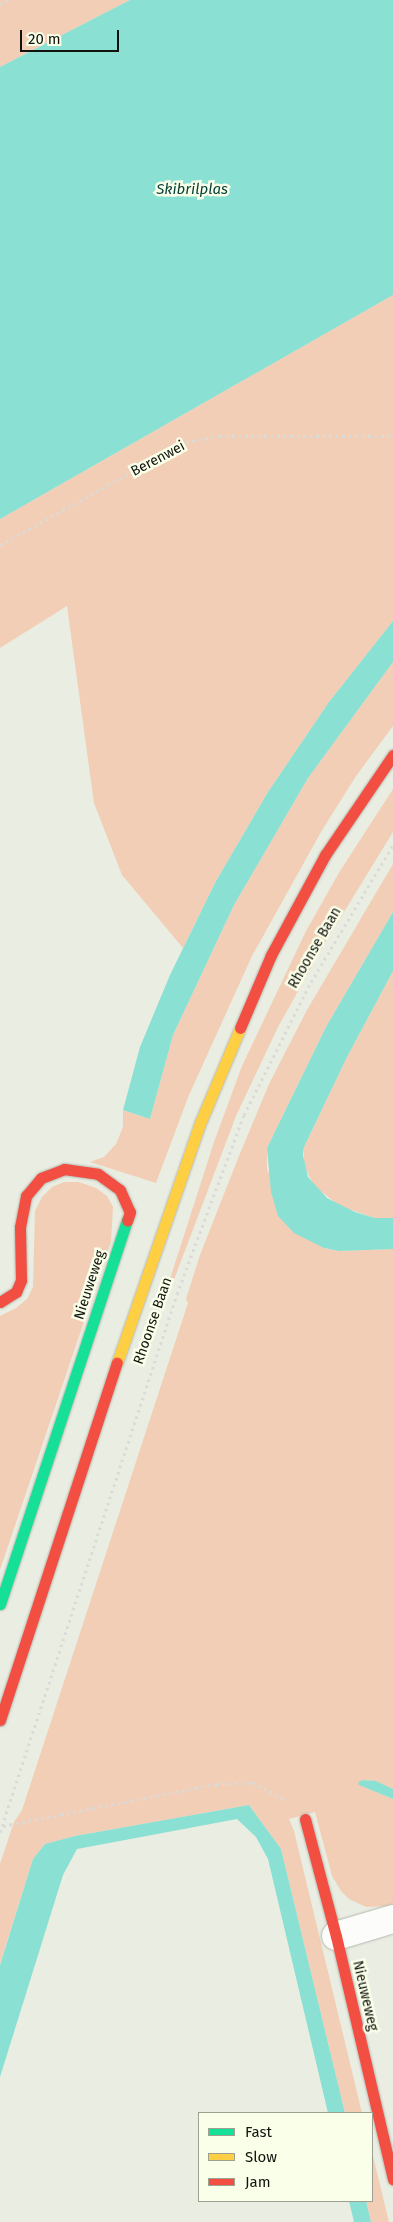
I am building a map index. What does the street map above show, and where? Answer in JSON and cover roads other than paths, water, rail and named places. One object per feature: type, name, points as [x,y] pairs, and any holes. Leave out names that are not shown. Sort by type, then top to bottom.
[{"type":"main road","name":"Rhoonse Baan","points":[[0,1720],[134,1311],[201,1121],[271,956],[325,855],[393,755]]},
{"type":"main road","name":"Nieuweweg","points":[[0,1302],[16,1292],[21,1280],[20,1227],[26,1196],[42,1178],[64,1169],[98,1174],[120,1190],[130,1212],[0,1604]]},
{"type":"main road","name":"Nieuweweg","points":[[305,1819],[336,1936],[393,2179]]},
{"type":"street","points":[[336,1936],[393,1918]]},
{"type":"water","name":"Skibrilplas","points":[[130,0],[393,0],[393,295],[0,519],[0,67]]},
{"type":"water","points":[[393,621],[393,662],[308,778],[234,905],[173,1035],[150,1119],[123,1110],[140,1047],[170,975],[215,883],[268,792],[329,702]]},
{"type":"water","points":[[393,912],[393,971],[347,1057],[304,1147],[303,1155],[308,1177],[327,1198],[355,1212],[375,1218],[393,1218],[393,1249],[339,1251],[324,1248],[294,1233],[278,1216],[271,1192],[267,1148],[326,1027]]},
{"type":"water","points":[[362,1780],[376,1781],[393,1789],[393,1799],[359,1785],[358,1783]]},
{"type":"water","points":[[249,1805],[281,1849],[345,2112],[328,2112],[268,1859],[256,1837],[237,1819],[77,1849],[63,1875],[0,2077],[0,1965],[33,1859],[45,1844],[75,1836]]},
{"type":"water","points":[[349,2202],[366,2202],[371,2222],[354,2222]]}]
